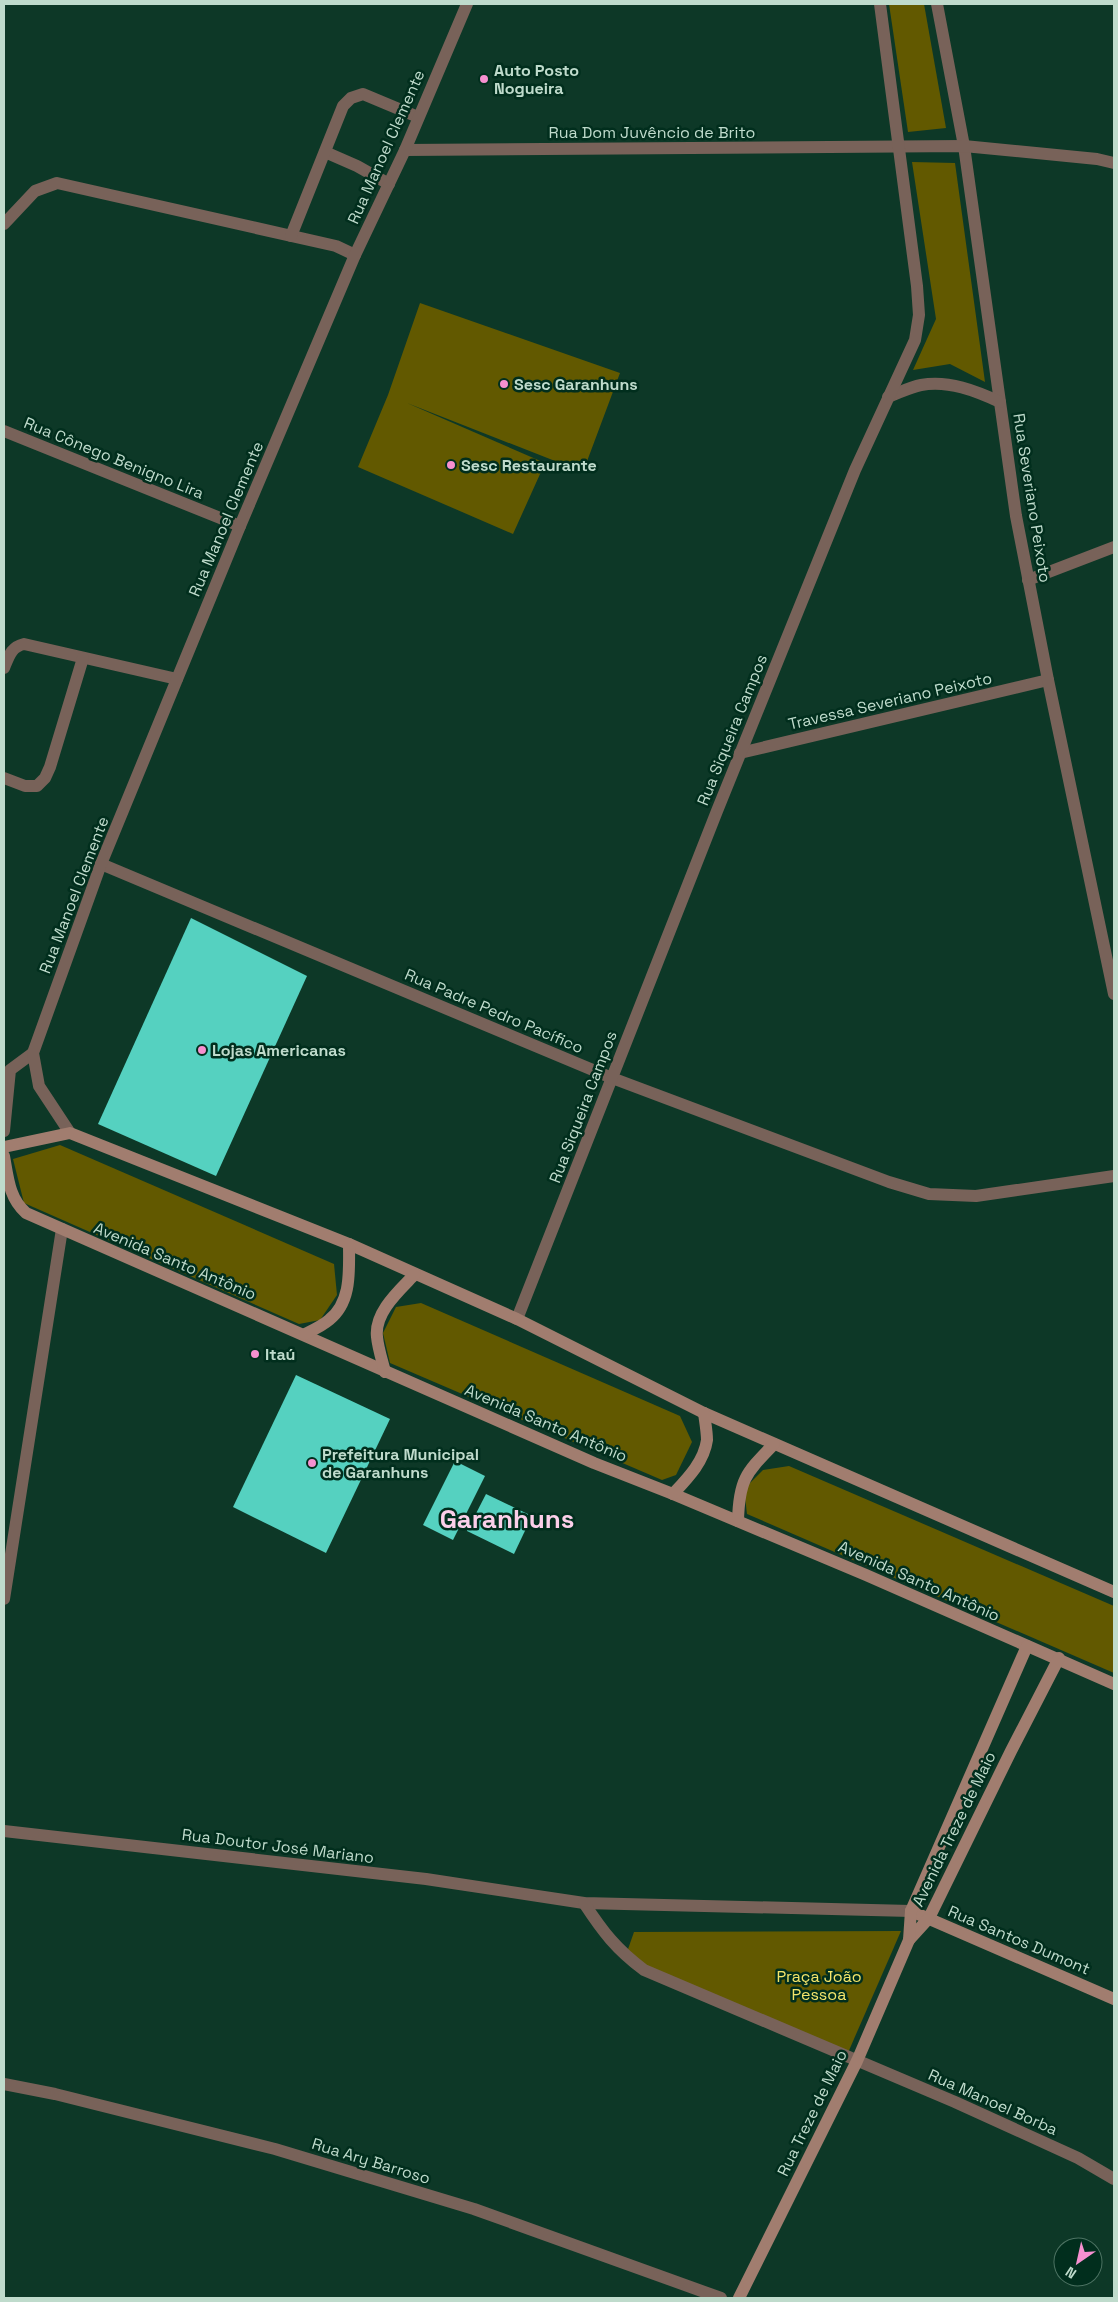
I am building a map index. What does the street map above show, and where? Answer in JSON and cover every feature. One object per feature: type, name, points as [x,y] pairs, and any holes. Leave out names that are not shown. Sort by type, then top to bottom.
[{"type":"main road","points":[[4,1147],[70,1134],[349,1244],[517,1319],[704,1413],[1114,1592]]},
{"type":"main road","name":"Avenida Santo Antônio","points":[[4,1156],[12,1196],[16,1204],[26,1213],[305,1334],[385,1372],[594,1463],[738,1521],[1027,1646],[1059,1658],[1114,1684]]},
{"type":"main road","points":[[305,1334],[330,1320],[344,1302],[349,1279],[349,1244]]},
{"type":"main road","points":[[385,1372],[376,1335],[379,1320],[388,1304],[415,1274]]},
{"type":"main road","points":[[673,1494],[691,1475],[700,1460],[707,1441],[704,1413]]},
{"type":"main road","points":[[738,1521],[738,1496],[745,1478],[774,1444]]},
{"type":"main road","name":"Avenida Treze de Maio","points":[[908,1940],[911,1910],[1027,1646]]},
{"type":"main road","name":"Avenida Treze de Maio","points":[[908,1940],[929,1918],[1059,1658]]},
{"type":"main road","name":"Rua Santos Dumont","points":[[911,1910],[1114,1998]]},
{"type":"main road","name":"Rua Treze de Maio","points":[[740,2298],[857,2061],[908,1940]]},
{"type":"street","name":"Rua Manoel Clemente","points":[[33,1054],[102,864],[240,526],[355,255],[405,150],[466,4]]},
{"type":"street","points":[[880,4],[898,146]]},
{"type":"street","name":"Rua Severiano Peixoto","points":[[937,4],[964,146],[1016,516],[1048,680],[1114,994]]},
{"type":"street","points":[[291,236],[342,106],[351,98],[363,94],[418,117]]},
{"type":"street","name":"Rua Siqueira Campos","points":[[517,1319],[740,753],[855,470],[915,340],[919,315],[918,286],[898,146]]},
{"type":"street","name":"Rua Dom Juvêncio de Brito","points":[[405,150],[964,146],[1097,159],[1114,163]]},
{"type":"street","points":[[324,152],[357,166],[389,184]]},
{"type":"street","points":[[4,224],[35,192],[57,184],[336,246],[355,255]]},
{"type":"street","points":[[888,397],[922,385],[946,384],[969,388],[1000,402]]},
{"type":"street","name":"Rua Cônego Benigno Lira","points":[[4,431],[240,526]]},
{"type":"street","points":[[1028,580],[1114,547]]},
{"type":"street","points":[[4,668],[16,646],[24,644],[177,679]]},
{"type":"street","points":[[4,778],[25,786],[37,786],[45,778],[83,658]]},
{"type":"street","name":"Travessa Severiano Peixoto","points":[[740,753],[1048,680]]},
{"type":"street","name":"Rua Padre Pedro Pacífico","points":[[102,864],[612,1078],[889,1182],[928,1194],[976,1196],[1114,1176]]},
{"type":"street","points":[[4,1131],[6,1071],[33,1054],[39,1086],[70,1134]]},
{"type":"street","points":[[4,1599],[62,1229]]},
{"type":"street","name":"Rua Doutor José Mariano","points":[[4,1831],[426,1879],[584,1903],[911,1910]]},
{"type":"street","name":"Rua Manoel Borba","points":[[584,1903],[605,1934],[621,1952],[644,1970],[955,2102],[1078,2158],[1114,2179]]},
{"type":"street","name":"Rua Ary Barroso","points":[[4,2084],[55,2094],[275,2149],[474,2209],[721,2298]]},
{"type":"green space","points":[[889,4],[924,4],[946,128],[908,132]]},
{"type":"green space","points":[[912,162],[955,163],[985,382],[950,364],[913,370],[936,319]]},
{"type":"green space","name":"Sesc Garanhuns","points":[[420,303],[620,373],[583,472],[407,403],[545,463],[513,534],[358,467],[388,395]]},
{"type":"green space","points":[[60,1145],[334,1264],[337,1295],[320,1320],[299,1324],[24,1203],[13,1159]]},
{"type":"green space","points":[[421,1303],[680,1416],[692,1442],[676,1475],[662,1480],[390,1363],[383,1333],[396,1307]]},
{"type":"green space","points":[[789,1466],[1114,1606],[1114,1673],[747,1514],[744,1489],[763,1470]]},
{"type":"green space","name":"Praça João Pessoa","points":[[901,1931],[847,2055],[655,1972],[627,1952],[634,1932]]},
{"type":"building","name":"Lojas Americanas","points":[[191,918],[307,976],[216,1176],[98,1124]]},
{"type":"building","name":"Prefeitura Municipal de Garanhuns","points":[[296,1375],[390,1419],[326,1553],[233,1507]]},
{"type":"building","points":[[455,1461],[485,1476],[453,1540],[423,1525]]},
{"type":"building","points":[[486,1494],[532,1516],[514,1554],[467,1531]]},
{"type":"place","name":"Auto Posto Nogueira","points":[[484,79]]},
{"type":"place","name":"Sesc Garanhuns","points":[[504,384]]},
{"type":"place","name":"Sesc Restaurante","points":[[451,465]]},
{"type":"place","name":"Lojas Americanas","points":[[202,1050]]},
{"type":"place","name":"Itaú","points":[[255,1354]]},
{"type":"place","name":"Prefeitura Municipal de Garanhuns","points":[[312,1463]]},
{"type":"district","name":"Garanhuns","points":[[507,1519]]}]
